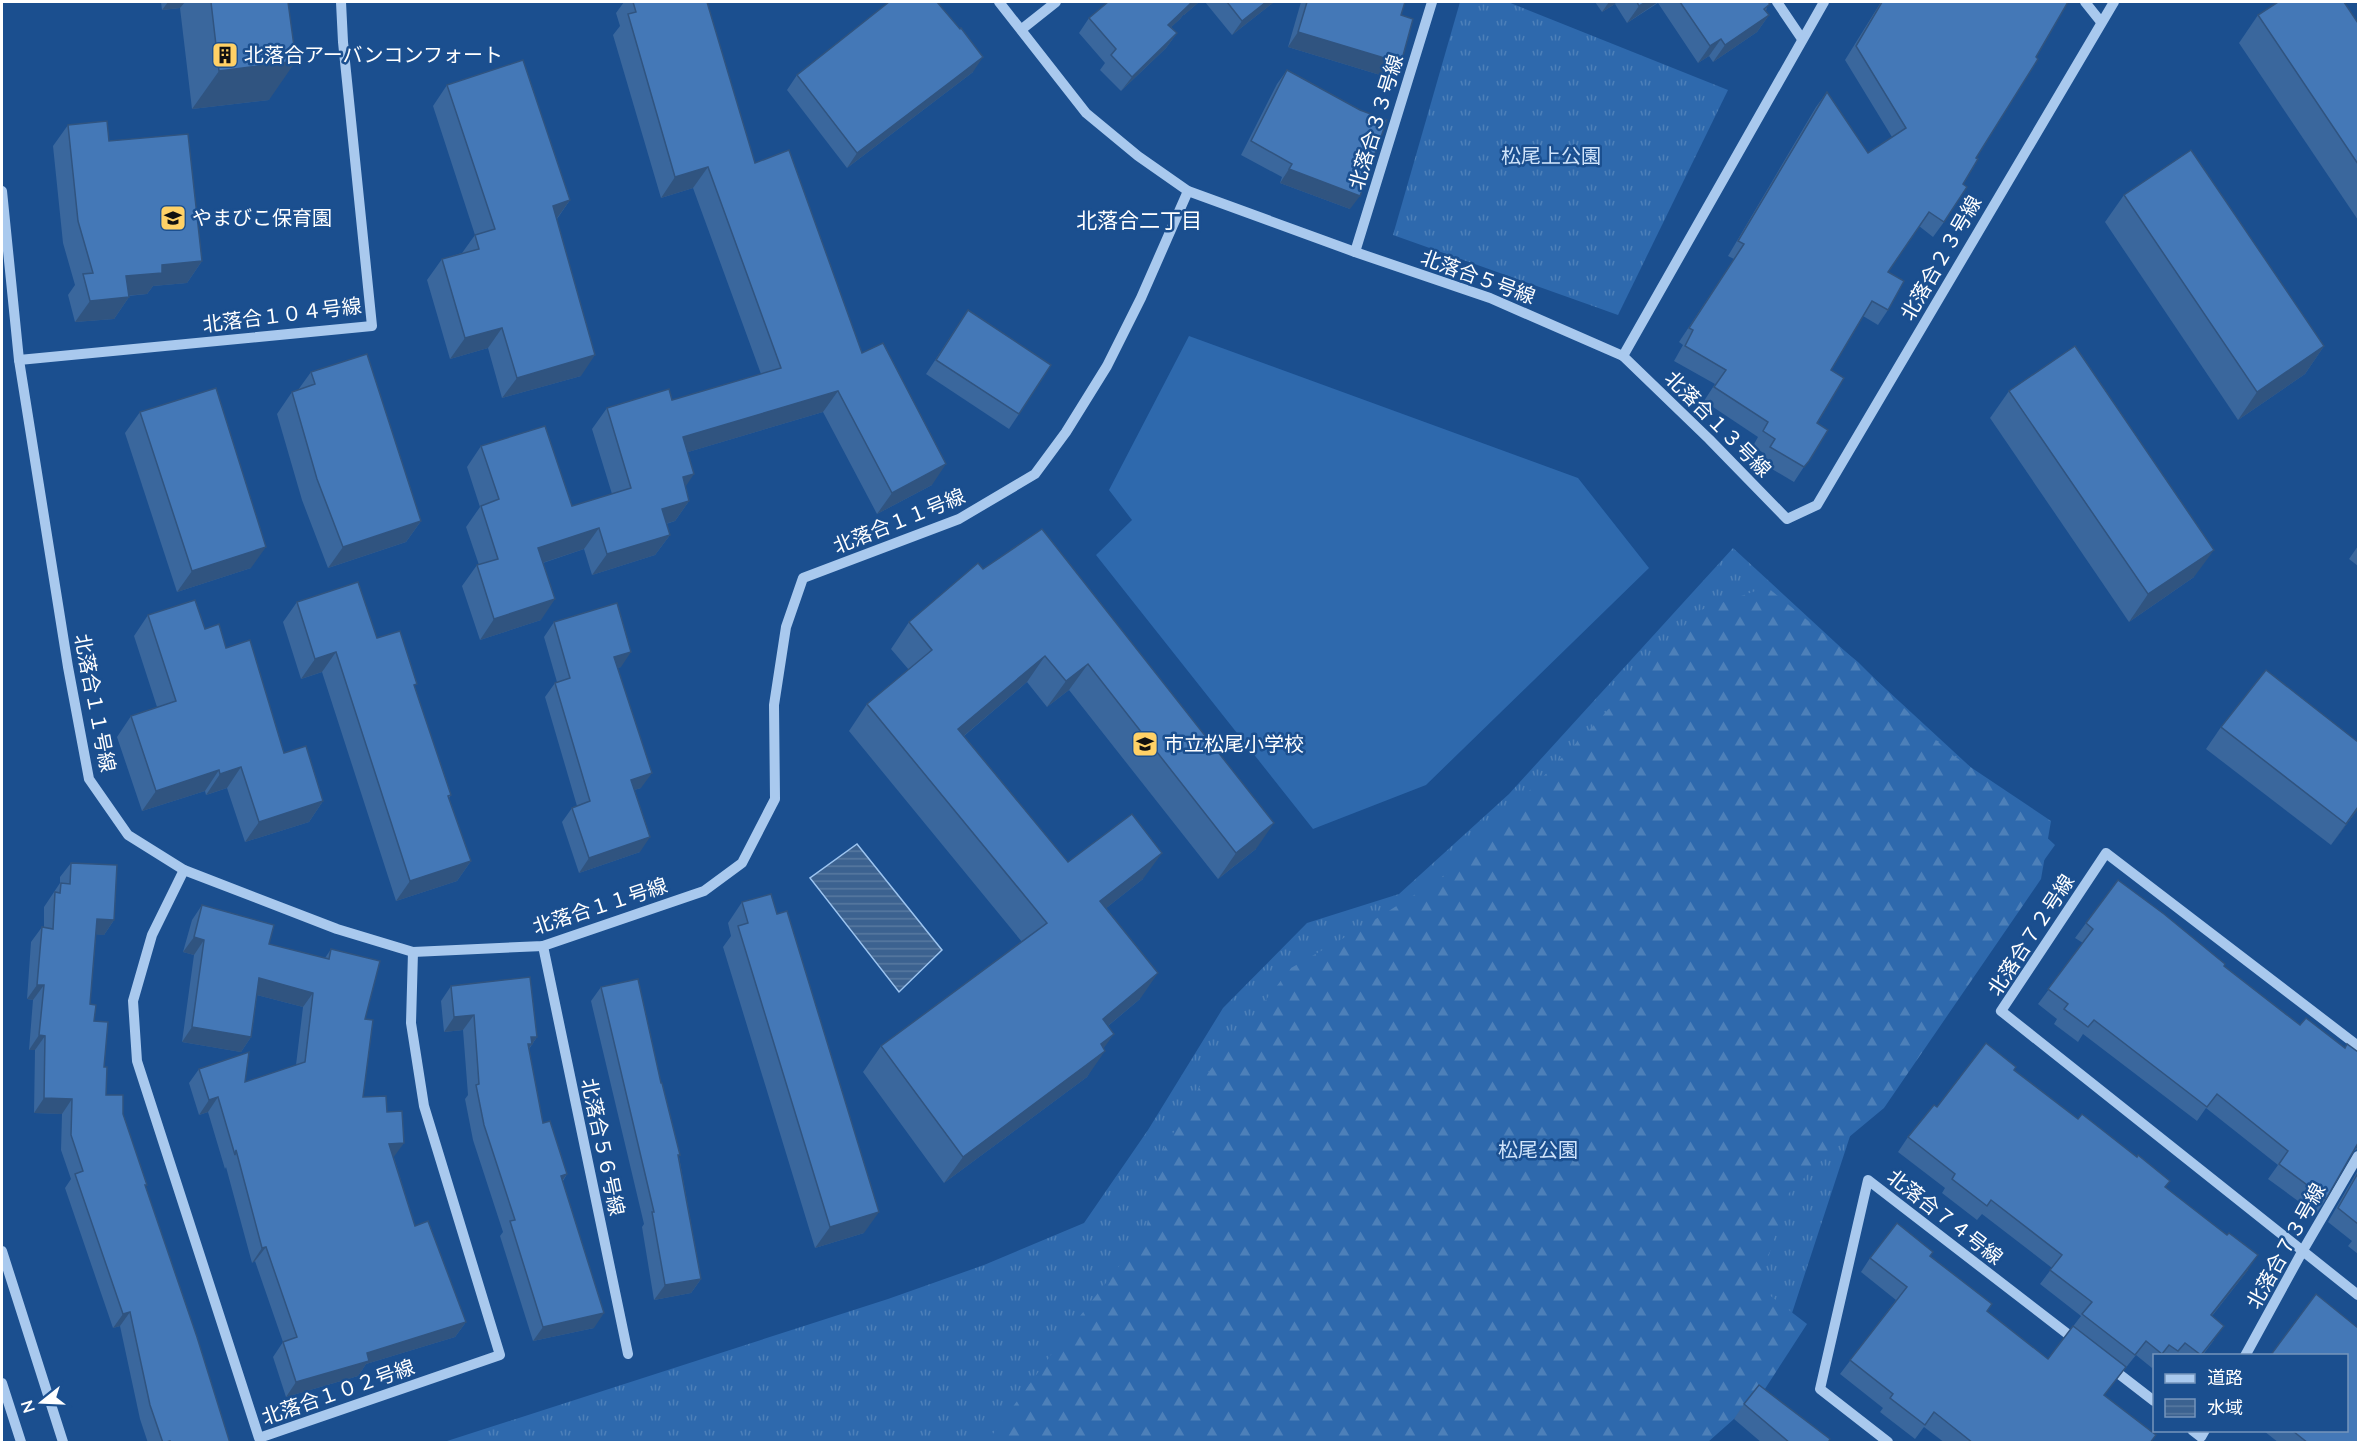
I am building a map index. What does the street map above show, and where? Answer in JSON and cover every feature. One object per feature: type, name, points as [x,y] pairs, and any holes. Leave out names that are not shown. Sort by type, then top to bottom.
[{"type":"street","name":"北落合１０４号線","points":[[19,360],[372,326],[343,42],[341,2]]},
{"type":"street","name":"北落合５号線","points":[[999,2],[1086,113],[1138,156],[1188,191],[1490,298],[1623,356]]},
{"type":"street","points":[[1022,29],[1056,2]]},
{"type":"street","name":"北落合３３号線","points":[[1355,252],[1432,2]]},
{"type":"street","points":[[1777,2],[1802,39]]},
{"type":"street","points":[[1623,356],[1824,2]]},
{"type":"street","points":[[2085,2],[2101,22]]},
{"type":"street","name":"北落合２３号線","points":[[1787,519],[1816,505],[2114,2]]},
{"type":"street","name":"北落合１１号線","points":[[2,191],[19,360],[68,667],[89,779],[128,835],[184,870],[337,929],[413,952],[543,946],[704,891],[742,863],[775,799],[774,705],[786,627],[803,578],[959,519],[1035,474],[1066,432],[1107,366],[1141,298],[1188,191]]},
{"type":"street","name":"北落合１３号線","points":[[1623,356],[1787,519]]},
{"type":"street","name":"北落合７２号線","points":[[2358,1046],[2106,854],[2001,1011],[2358,1295]]},
{"type":"street","name":"北落合１０２号線","points":[[184,870],[152,935],[133,1001],[137,1061],[259,1438],[500,1355],[424,1106],[411,1023],[413,952]]},
{"type":"street","name":"北落合５６号線","points":[[543,946],[628,1354]]},
{"type":"street","name":"北落合７３号線","points":[[2247,1354],[2302,1252],[2358,1156]]},
{"type":"street","name":"北落合７４号線","points":[[1888,1443],[1820,1389],[1868,1179],[2153,1400]]},
{"type":"street","points":[[2,1251],[63,1443]]},
{"type":"street","points":[[2,1383],[21,1443]]},
{"type":"green space","name":"松尾上公園","points":[[1460,2],[1508,2],[1728,90],[1618,315],[1393,235]]},
{"type":"green space","points":[[1189,336],[1578,478],[1649,568],[1426,785],[1313,829],[1096,555],[1132,520],[1109,490]]},
{"type":"green space","name":"松尾公園","points":[[1733,548],[2055,845],[1854,1124],[1775,1365],[1692,1442],[444,1442],[888,1299],[984,1265],[1084,1223],[1148,1130],[1223,1008],[1307,923],[1399,894],[1509,794]]},
{"type":"green space","name":"松尾公園","points":[[1767,587],[1858,662],[1948,752],[2051,821],[2041,879],[1884,1108],[1825,1157],[1788,1194],[1759,1287],[1807,1324],[1761,1395],[1708,1442],[987,1442],[1073,1325],[1145,1233],[1163,1151],[1207,1074],[1291,968],[1363,927],[1446,875],[1594,725],[1698,611]]},
{"type":"water","points":[[857,844],[942,950],[899,992],[810,878]]},
{"type":"building","points":[[211,2],[288,2],[296,61],[219,71]]},
{"type":"building","points":[[633,2],[707,2],[755,163],[789,150],[862,353],[883,343],[946,464],[892,493],[838,391],[683,437],[694,474],[683,477],[689,501],[662,509],[670,535],[607,554],[599,528],[538,548],[555,599],[494,619],[477,565],[498,559],[481,506],[499,499],[481,446],[545,426],[572,506],[631,488],[607,408],[669,389],[672,400],[781,368],[708,167],[675,177],[628,14],[636,12]]},
{"type":"building","points":[[889,2],[937,2],[983,57],[857,153],[797,75]]},
{"type":"building","points":[[1108,2],[1191,2],[1168,25],[1177,33],[1132,77],[1111,55],[1116,49],[1089,18]]},
{"type":"building","points":[[1227,2],[1266,2],[1242,21]]},
{"type":"building","points":[[1307,2],[1405,2],[1401,15],[1413,19],[1401,63],[1298,32]]},
{"type":"building","points":[[1680,2],[1768,2],[1770,4],[1764,9],[1769,15],[1725,45],[1721,39],[1710,46]]},
{"type":"building","points":[[1882,2],[2068,2],[2036,57],[2038,59],[1976,158],[1978,159],[1963,184],[1967,187],[1944,222],[1929,212],[1888,272],[1904,281],[1888,310],[1872,301],[1831,370],[1844,378],[1817,423],[1828,430],[1804,467],[1770,447],[1775,439],[1763,431],[1768,422],[1714,387],[1726,370],[1685,346],[1693,330],[1689,328],[1744,244],[1738,241],[1827,92],[1868,153],[1906,128],[1856,46]]},
{"type":"building","points":[[2278,2],[2344,2],[2358,23],[2358,164],[2258,15]]},
{"type":"building","points":[[523,60],[570,200],[553,206],[595,355],[517,378],[502,328],[465,338],[442,259],[479,249],[475,235],[495,229],[447,85]]},
{"type":"building","points":[[1287,70],[1360,110],[1387,120],[1360,196],[1289,169],[1292,164],[1251,141]]},
{"type":"building","points":[[107,121],[109,141],[188,134],[202,261],[162,265],[162,273],[126,276],[129,297],[90,301],[83,274],[93,273],[78,221],[68,125]]},
{"type":"building","points":[[2191,150],[2324,346],[2257,392],[2124,195]]},
{"type":"building","points":[[968,310],[1051,365],[1019,414],[936,360]]},
{"type":"building","points":[[2075,346],[2214,550],[2148,594],[2009,391]]},
{"type":"building","points":[[367,354],[421,521],[343,547],[317,479],[292,392],[315,384],[311,372]]},
{"type":"building","points":[[216,388],[266,547],[192,571],[140,412]]},
{"type":"building","points":[[1042,529],[1274,823],[1236,853],[1088,664],[1066,681],[1045,656],[958,729],[1068,862],[1132,814],[1162,853],[1100,901],[1158,973],[1103,1019],[1114,1034],[1101,1044],[1105,1051],[963,1157],[881,1046],[1047,923],[867,704],[932,650],[909,622],[978,563],[983,569]]},
{"type":"building","points":[[358,582],[377,638],[400,631],[417,684],[414,685],[451,795],[448,796],[471,861],[410,881],[336,652],[315,659],[297,602]]},
{"type":"building","points":[[195,600],[205,629],[219,624],[226,648],[250,640],[284,753],[306,746],[323,801],[259,822],[241,767],[220,774],[219,770],[156,791],[131,716],[176,701],[148,615]]},
{"type":"building","points":[[617,603],[631,652],[614,657],[652,773],[631,780],[650,837],[589,858],[572,808],[590,801],[555,683],[570,678],[554,622]]},
{"type":"building","points":[[2266,670],[2358,742],[2358,807],[2346,824],[2221,727]]},
{"type":"building","points":[[71,863],[117,865],[114,920],[97,919],[90,1004],[96,1005],[94,1021],[108,1022],[104,1067],[107,1067],[106,1095],[123,1095],[123,1114],[230,1443],[171,1443],[170,1441],[163,1443],[150,1405],[130,1312],[123,1314],[75,1174],[83,1171],[71,1135],[72,1099],[44,1098],[45,1036],[39,1035],[44,985],[37,985],[42,927],[53,929],[55,892],[60,893],[61,883],[70,884]]},
{"type":"building","points":[[2118,880],[2164,914],[2225,964],[2224,966],[2300,1025],[2306,1018],[2345,1048],[2347,1044],[2358,1052],[2358,1143],[2326,1199],[2279,1164],[2288,1151],[2217,1094],[2207,1107],[2094,1020],[2088,1027],[2064,1009],[2068,1004],[2048,989],[2093,929],[2086,923]]},
{"type":"building","points":[[771,894],[777,914],[787,911],[879,1212],[830,1227],[738,926],[748,923],[742,902]]},
{"type":"building","points":[[202,905],[274,925],[269,944],[329,959],[331,949],[380,961],[365,1019],[373,1020],[363,1097],[386,1096],[387,1112],[402,1111],[404,1143],[389,1144],[415,1226],[428,1221],[466,1322],[367,1353],[369,1361],[296,1382],[283,1342],[297,1337],[266,1247],[262,1248],[236,1150],[235,1155],[218,1097],[209,1100],[199,1069],[249,1052],[245,1082],[305,1062],[313,993],[259,978],[251,1037],[192,1027],[204,940],[194,937]]},
{"type":"building","points":[[530,977],[537,1037],[531,1037],[532,1044],[528,1044],[543,1123],[550,1121],[567,1174],[561,1176],[604,1313],[543,1327],[510,1221],[515,1220],[484,1125],[476,1085],[479,1084],[474,1015],[454,1017],[451,986]]},
{"type":"building","points":[[638,979],[680,1155],[678,1155],[701,1279],[665,1285],[652,1212],[654,1212],[601,987]]},
{"type":"building","points":[[1986,1043],[2016,1067],[2014,1070],[2078,1119],[2082,1114],[2137,1157],[2138,1155],[2170,1181],[2165,1187],[2227,1235],[2229,1233],[2258,1255],[2211,1315],[2224,1326],[2202,1354],[2185,1343],[2178,1351],[2169,1345],[2162,1354],[2146,1341],[2135,1355],[2082,1314],[2092,1302],[2050,1270],[2062,1255],[1991,1200],[1987,1206],[1952,1179],[1955,1174],[1908,1137],[1934,1105],[1937,1107]]},
{"type":"building","points":[[2358,1173],[2358,1224],[2338,1208]]},
{"type":"building","points":[[1897,1223],[1933,1252],[1930,1256],[1992,1304],[1987,1311],[2048,1359],[2073,1326],[2126,1367],[2104,1395],[2156,1435],[2150,1443],[1973,1443],[1934,1412],[1925,1425],[1890,1398],[1893,1394],[1850,1360],[1907,1287],[1870,1258]]},
{"type":"building","points":[[2316,1294],[2358,1328],[2358,1443],[2308,1443],[2294,1432],[2348,1432],[2348,1354],[2271,1354]]},
{"type":"building","points":[[1759,1385],[1830,1439],[1828,1443],[1790,1443],[1744,1404]]},
{"type":"place","name":"北落合アーバンコンフォート","points":[[225,55]]},
{"type":"place","name":"やまびこ保育園","points":[[173,218]]},
{"type":"place","name":"市立松尾小学校","points":[[1145,744]]},
{"type":"district","name":"北落合二丁目","points":[[1139,221]]}]
